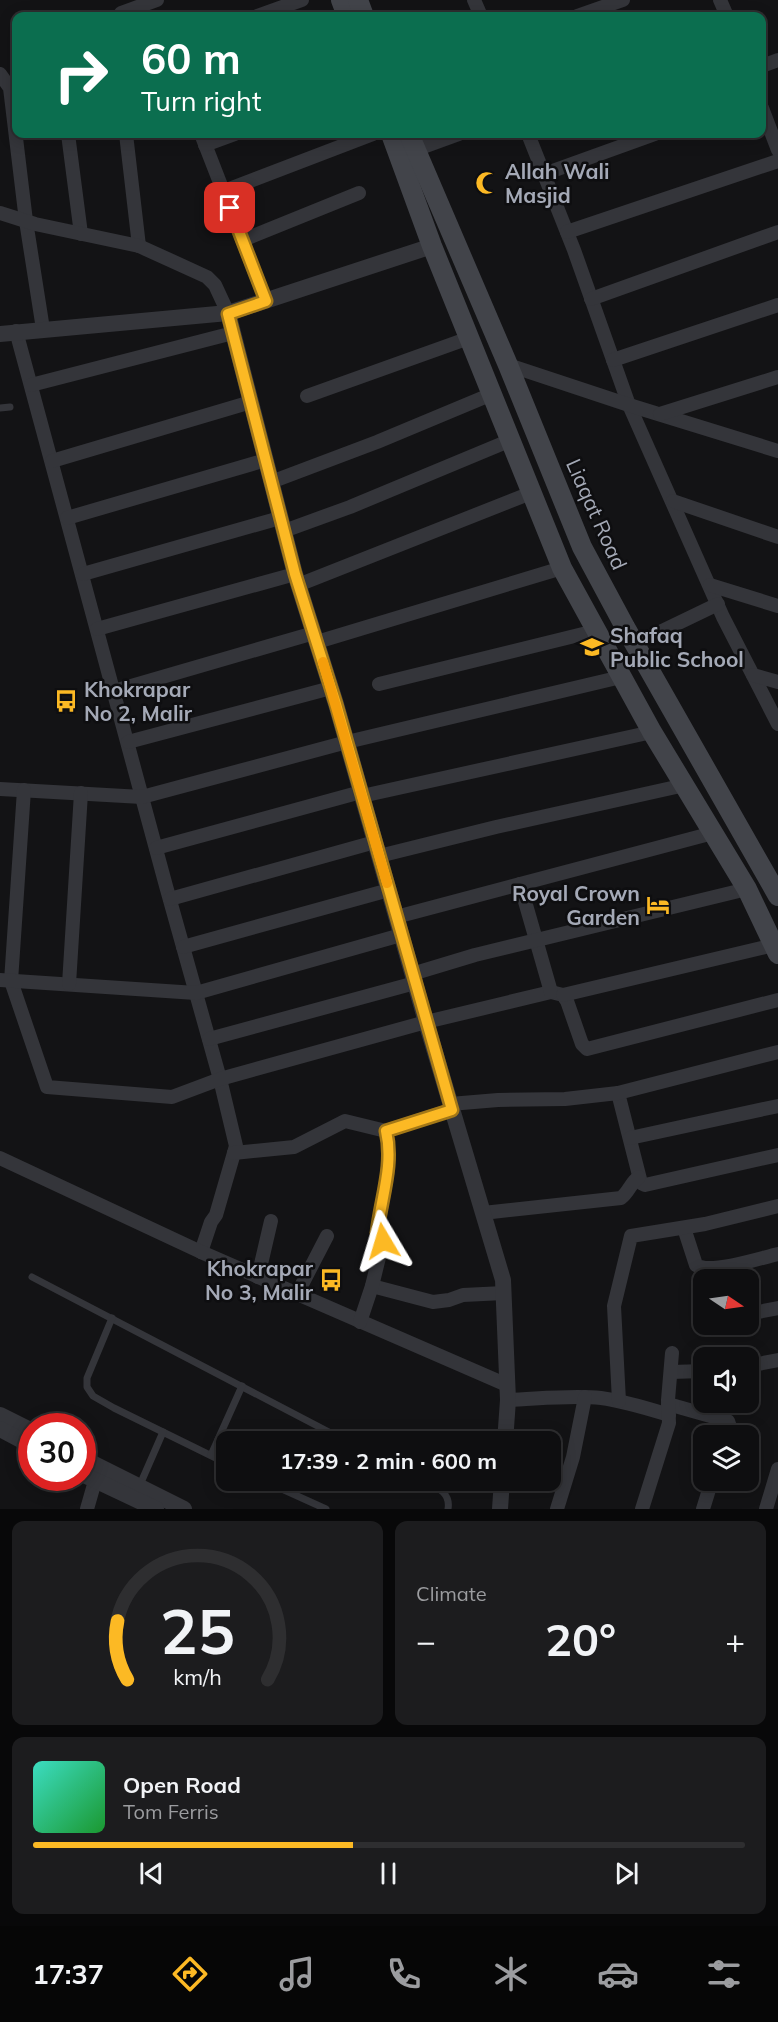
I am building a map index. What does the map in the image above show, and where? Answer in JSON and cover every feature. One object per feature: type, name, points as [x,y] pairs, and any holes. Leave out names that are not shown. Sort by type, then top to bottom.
[{"type":"main road","points":[[392,138],[432,246],[562,568],[652,732],[747,889],[776,949]]},
{"type":"main road","name":"Liaqat Road","points":[[412,142],[508,364],[582,548],[634,644],[778,896]]},
{"type":"street","points":[[120,10],[157,0]]},
{"type":"street","points":[[268,12],[302,0]]},
{"type":"street","points":[[588,12],[623,0]]},
{"type":"street","points":[[0,74],[10,88],[10,119]]},
{"type":"street","points":[[766,116],[775,134],[778,150]]},
{"type":"street","points":[[13,138],[43,329]]},
{"type":"street","points":[[69,138],[81,234]]},
{"type":"street","points":[[126,138],[140,246]]},
{"type":"street","points":[[224,191],[363,138]]},
{"type":"street","points":[[412,142],[436,138]]},
{"type":"street","points":[[530,138],[567,232],[629,405],[718,604],[778,724]]},
{"type":"street","points":[[544,174],[644,138]]},
{"type":"street","points":[[203,139],[266,301]]},
{"type":"street","points":[[567,232],[778,161]]},
{"type":"street","points":[[243,240],[359,193]]},
{"type":"street","points":[[0,213],[81,234],[140,246],[207,277],[215,285],[228,314],[297,579],[347,742],[426,1022],[503,1280],[507,1393],[505,1431]]},
{"type":"street","points":[[591,299],[778,232]]},
{"type":"street","points":[[201,1252],[211,1222],[216,1215],[236,1146],[220,1079],[31,386],[8,332],[228,314],[432,246]]},
{"type":"street","points":[[613,360],[778,305]]},
{"type":"street","points":[[31,386],[233,333]]},
{"type":"street","points":[[307,396],[469,338]]},
{"type":"street","points":[[508,364],[629,405],[778,451]]},
{"type":"street","points":[[660,414],[778,377]]},
{"type":"street","points":[[271,482],[377,442],[492,394]]},
{"type":"street","points":[[52,461],[251,402]]},
{"type":"street","points":[[82,574],[350,507],[511,440]]},
{"type":"street","points":[[67,518],[266,460]]},
{"type":"street","points":[[97,629],[297,579],[531,493]]},
{"type":"street","points":[[673,501],[778,537]]},
{"type":"street","points":[[114,691],[315,638],[562,568]]},
{"type":"street","points":[[710,585],[778,606]]},
{"type":"street","points":[[634,644],[718,604]]},
{"type":"street","points":[[379,684],[595,631]]},
{"type":"street","points":[[753,675],[778,682]]},
{"type":"street","points":[[0,789],[142,797],[347,742],[621,677]]},
{"type":"street","points":[[128,742],[331,688]]},
{"type":"street","points":[[156,848],[362,794],[652,732]]},
{"type":"street","points":[[170,899],[377,849],[685,785]]},
{"type":"street","points":[[24,790],[5,980],[47,1087],[172,1097],[220,1079],[426,1022],[776,949]]},
{"type":"street","points":[[69,984],[81,794]]},
{"type":"street","points":[[396,917],[713,832]]},
{"type":"street","points":[[520,884],[536,940],[557,993],[567,1001],[582,1044],[587,1048],[778,1000]]},
{"type":"street","points":[[209,1039],[414,978],[475,955],[747,889]]},
{"type":"street","points":[[183,947],[388,890]]},
{"type":"street","points":[[5,980],[196,993],[401,935]]},
{"type":"street","points":[[234,1153],[294,1147],[345,1121],[386,1131],[451,1107],[498,1100],[565,1099],[618,1093],[778,1052]]},
{"type":"street","points":[[618,1093],[639,1177],[641,1183],[645,1185],[778,1155]]},
{"type":"street","points":[[630,1138],[778,1106]]},
{"type":"street","points":[[360,1322],[383,1241],[377,1233],[389,1163],[390,1147],[386,1131]]},
{"type":"street","points":[[0,1158],[201,1252],[360,1322],[507,1393],[619,1401],[728,1421],[729,1425]]},
{"type":"street","points":[[483,1213],[621,1198],[634,1180],[639,1177]]},
{"type":"street","points":[[619,1401],[614,1306],[632,1235],[684,1228],[778,1206]]},
{"type":"street","points":[[258,1277],[271,1221]]},
{"type":"street","points":[[684,1228],[696,1265],[700,1268],[714,1268],[778,1254]]},
{"type":"street","points":[[297,1294],[327,1236]]},
{"type":"street","points":[[372,1286],[433,1302],[463,1295],[504,1293]]},
{"type":"street","points":[[759,1312],[778,1308]]},
{"type":"street","points":[[642,1509],[669,1423],[672,1353]]},
{"type":"street","points":[[759,1364],[778,1360]]},
{"type":"street","points":[[671,1372],[693,1371]]},
{"type":"street","points":[[557,1509],[573,1457],[585,1397]]},
{"type":"street","points":[[1,1421],[18,1426]]},
{"type":"street","points":[[1,1421],[18,1435]]},
{"type":"street","points":[[766,1509],[778,1469]]},
{"type":"street","points":[[96,1475],[139,1487],[184,1509]]},
{"type":"street","points":[[96,1476],[156,1509]]},
{"type":"street","points":[[87,1509],[90,1491]]},
{"type":"street","points":[[500,1509],[501,1491]]},
{"type":"street","points":[[703,1509],[709,1491]]},
{"type":"lane","points":[[0,408],[10,407]]},
{"type":"lane","points":[[33,1277],[327,1431]]},
{"type":"lane","points":[[112,1318],[87,1378],[87,1387],[93,1396],[216,1458]]},
{"type":"lane","points":[[211,1455],[242,1386]]},
{"type":"lane","points":[[139,1487],[164,1432]]},
{"type":"lane","points":[[286,1491],[326,1509]]},
{"type":"lane","points":[[442,1491],[449,1500],[448,1509]]},
{"type":"slow traffic","points":[[323,662],[387,883]]},
{"type":"place","name":"Allah Wali Masjid","points":[[487,183]]},
{"type":"place","name":"Shafaq Public School","points":[[592,647]]},
{"type":"place","name":"Khokrapar No 2, Malir","points":[[66,701]]},
{"type":"place","name":"Royal Crown Garden","points":[[658,905]]},
{"type":"place","name":"Khokrapar No 3, Malir","points":[[331,1280]]},
{"type":"route","points":[[230,208],[266,301],[228,314],[295,574],[336,704],[452,1110],[386,1131],[390,1147],[389,1163],[377,1233],[383,1241]]}]
